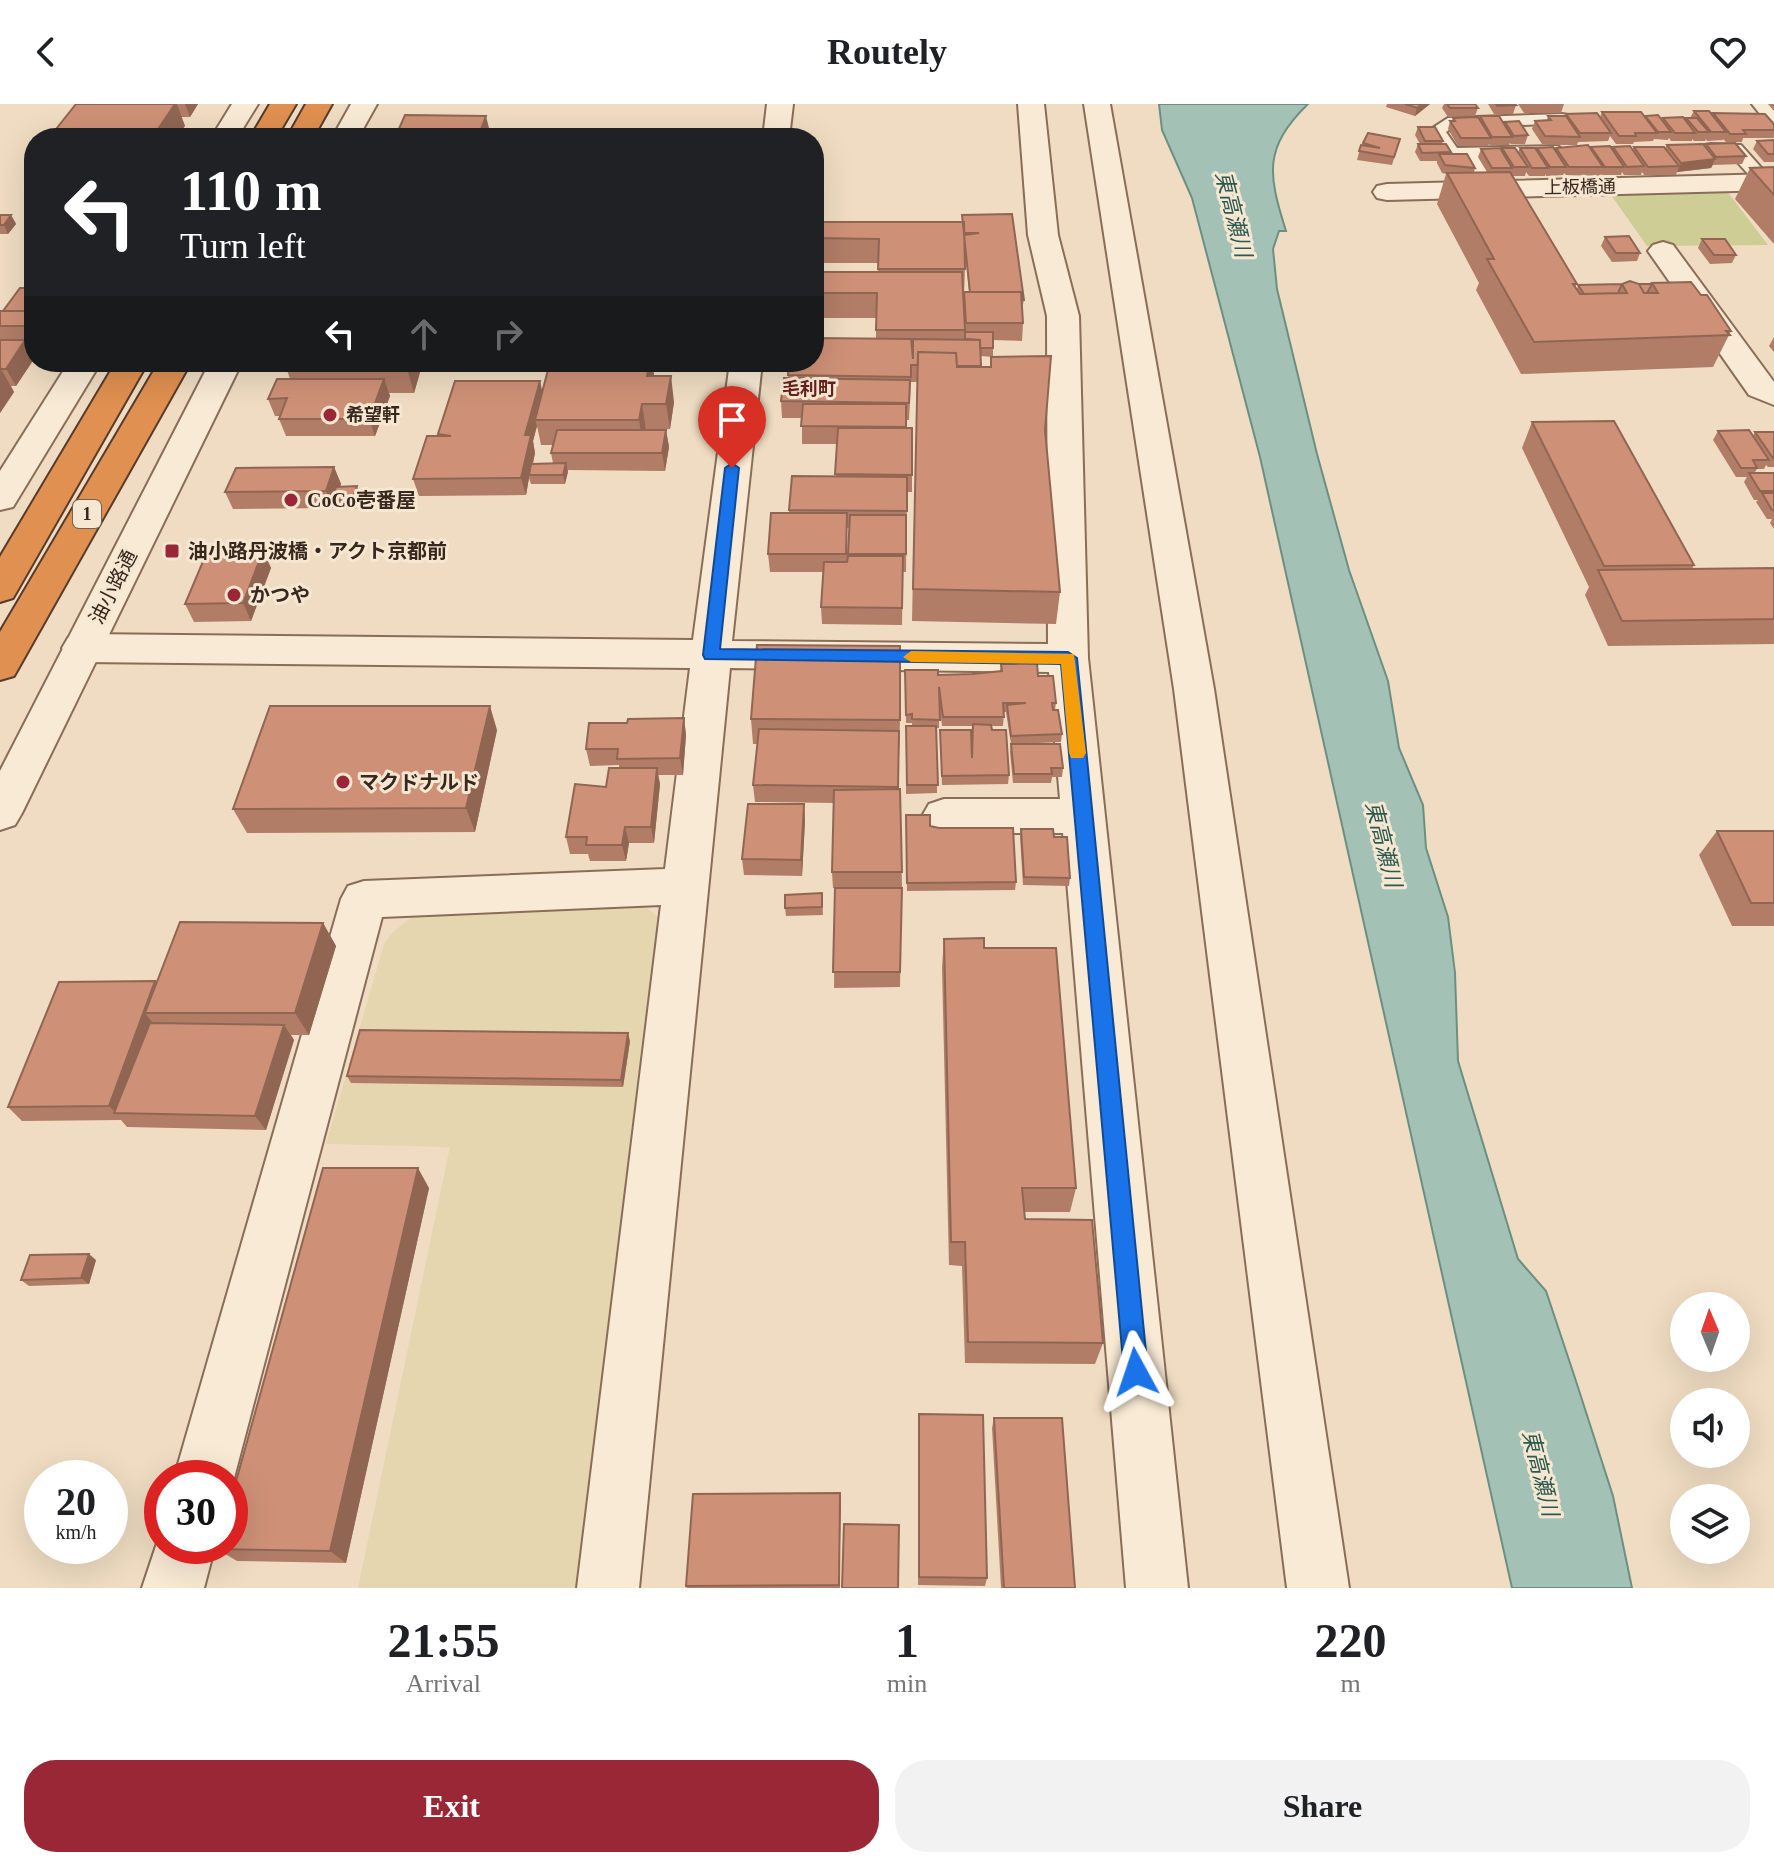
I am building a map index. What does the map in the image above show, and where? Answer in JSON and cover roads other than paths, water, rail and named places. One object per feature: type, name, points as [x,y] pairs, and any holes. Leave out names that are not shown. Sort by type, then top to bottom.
[{"type":"highway","points":[[269,128],[283,104]]},
{"type":"highway","points":[[306,128],[319,104]]},
{"type":"highway","name":"1","points":[[0,589],[126,372]]},
{"type":"highway","name":"1","points":[[0,666],[169,372]]},
{"type":"street","points":[[230,128],[245,104]]},
{"type":"street","points":[[351,128],[364,104]]},
{"type":"street","points":[[777,128],[780,104]]},
{"type":"street","points":[[1031,104],[1043,235],[1063,316],[1068,658],[1157,1588]]},
{"type":"street","points":[[1097,104],[1194,689],[1318,1588]]},
{"type":"street","name":"上板橋通","points":[[1387,192],[1769,182]]},
{"type":"street","points":[[1663,251],[1761,388],[1774,395]]},
{"type":"street","points":[[0,499],[79,372]]},
{"type":"street","name":"油小路通","points":[[0,813],[221,372]]},
{"type":"street","points":[[608,1588],[745,372]]},
{"type":"street","points":[[82,648],[1068,658]]},
{"type":"street","points":[[944,816],[1083,816]]},
{"type":"street","points":[[209,1460],[364,899],[686,886]]},
{"type":"street","points":[[173,1588],[180,1564]]},
{"type":"lane","points":[[1760,104],[1774,120]]},
{"type":"lane","points":[[1562,119],[1448,123],[1436,131],[1452,153],[1582,151]]},
{"type":"lane","points":[[1515,120],[1536,152]]},
{"type":"lane","points":[[1689,149],[1735,149],[1769,182]]},
{"type":"lane","points":[[1469,153],[1490,190]]},
{"type":"water","name":"東高瀬川","points":[[1159,104],[1308,104],[1283,134],[1273,163],[1276,193],[1286,231],[1279,231],[1273,249],[1277,289],[1349,570],[1388,681],[1399,748],[1423,805],[1426,848],[1448,917],[1455,973],[1458,1061],[1518,1259],[1546,1291],[1575,1378],[1613,1496],[1632,1588],[1512,1588],[1260,457],[1192,198],[1162,130]]},
{"type":"place","name":"希望軒","points":[[330,415]]},
{"type":"place","name":"CoCo壱番屋","points":[[291,500]]},
{"type":"place","name":"油小路丹波橋・アクト京都前","points":[[172,551]]},
{"type":"place","name":"かつや","points":[[234,595]]},
{"type":"place","name":"マクドナルド","points":[[343,782]]},
{"type":"district","name":"毛利町","points":[[809,389]]}]
